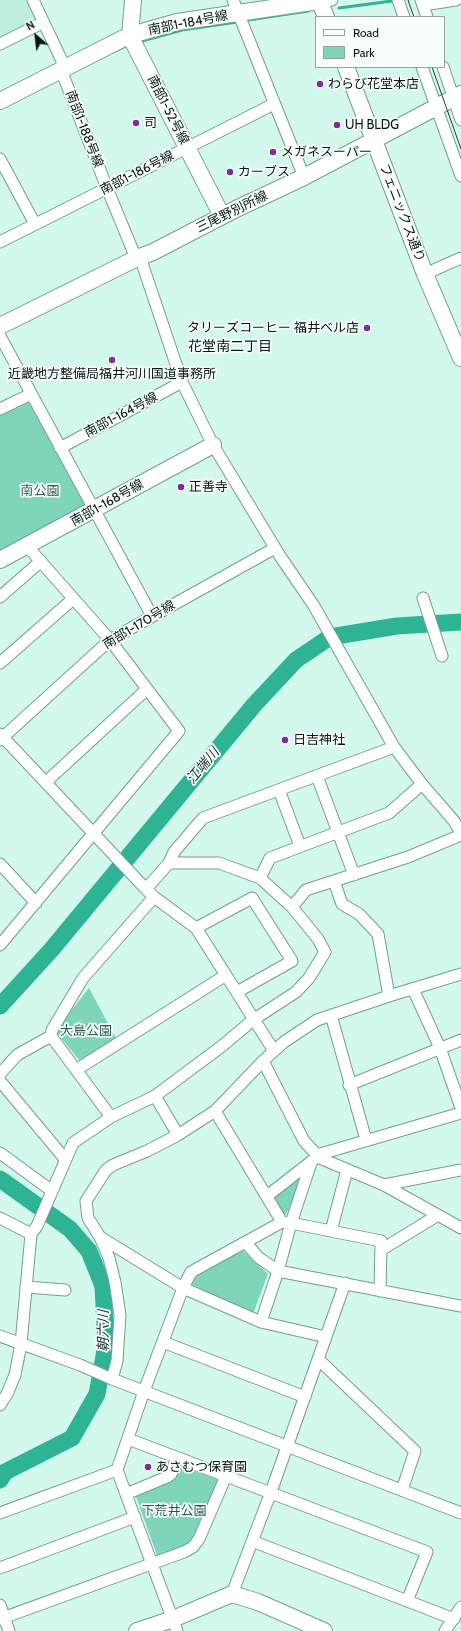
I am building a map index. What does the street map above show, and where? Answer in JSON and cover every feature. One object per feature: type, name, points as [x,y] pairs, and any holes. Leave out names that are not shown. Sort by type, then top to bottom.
[{"type":"street","points":[[130,36],[133,0]]},
{"type":"street","points":[[323,0],[326,16]]},
{"type":"street","name":"南部1-184号線","points":[[0,101],[130,36],[236,6],[323,0]]},
{"type":"street","points":[[398,0],[404,16]]},
{"type":"street","points":[[427,16],[422,2],[456,0]]},
{"type":"street","name":"南部1-188号線","points":[[36,1],[42,23],[63,63],[63,74],[107,188],[137,258],[142,263],[182,382],[213,445],[275,548],[316,610],[394,747],[422,784],[445,810],[461,834]]},
{"type":"street","points":[[236,6],[304,178]]},
{"type":"street","points":[[0,44],[42,23]]},
{"type":"street","name":"南部1-52号線","points":[[130,36],[222,216]]},
{"type":"street","name":"フェニックス通り","points":[[346,68],[375,139],[425,274],[461,358]]},
{"type":"street","points":[[422,68],[461,176]]},
{"type":"street","points":[[443,68],[457,96],[461,120]]},
{"type":"street","name":"三尾野別所線","points":[[0,326],[137,258],[153,252],[222,216],[304,178],[457,96]]},
{"type":"street","name":"南部1-186号線","points":[[0,242],[274,104]]},
{"type":"street","points":[[0,159],[35,224]]},
{"type":"street","points":[[425,274],[461,258]]},
{"type":"street","points":[[0,336],[152,616]]},
{"type":"street","name":"南部1-164号線","points":[[60,448],[182,382]]},
{"type":"street","points":[[0,410],[31,394]]},
{"type":"street","name":"南部1-168号線","points":[[0,560],[213,445]]},
{"type":"street","points":[[0,945],[36,903],[96,838],[179,731],[110,640],[27,546]]},
{"type":"street","name":"南部1-170号線","points":[[1,737],[110,640],[275,548]]},
{"type":"street","points":[[0,597],[41,562]]},
{"type":"street","points":[[422,598],[442,656]]},
{"type":"street","points":[[0,664],[73,599]]},
{"type":"street","points":[[46,782],[147,689]]},
{"type":"street","points":[[1,737],[46,782],[96,838],[150,893],[196,928],[274,1051]]},
{"type":"street","points":[[111,1117],[51,1036],[52,1030],[83,978],[150,893],[174,852],[203,818],[394,747]]},
{"type":"street","points":[[317,776],[354,875]]},
{"type":"street","points":[[260,878],[270,858],[389,813],[422,784]]},
{"type":"street","points":[[279,790],[300,846]]},
{"type":"street","points":[[292,907],[306,890],[408,857],[461,834]]},
{"type":"street","points":[[0,1404],[7,1394],[15,1375],[21,1344],[26,1286],[34,1230],[73,1143],[111,1117],[155,1096],[254,1020],[296,992],[309,978],[325,952],[318,939],[292,907],[260,878],[219,862],[169,862]]},
{"type":"street","points":[[0,864],[36,903]]},
{"type":"street","points":[[334,881],[342,904],[348,909],[359,914],[378,934],[389,996]]},
{"type":"street","points":[[196,928],[252,898],[292,961],[237,992]]},
{"type":"street","points":[[110,1378],[117,1361],[120,1315],[115,1282],[108,1258],[100,1237],[88,1218],[86,1201],[106,1170],[113,1165],[147,1151],[178,1135],[215,1111],[263,1061],[284,1042],[317,1020],[461,974]]},
{"type":"street","points":[[76,1070],[226,975]]},
{"type":"street","points":[[413,989],[440,1048],[461,1108]]},
{"type":"street","points":[[331,1015],[349,1085],[366,1140]]},
{"type":"street","points":[[0,1074],[17,1055],[51,1036]]},
{"type":"street","points":[[349,1085],[461,1040]]},
{"type":"street","points":[[263,1061],[314,1158],[384,1185],[461,1228]]},
{"type":"street","points":[[0,1081],[65,1159]]},
{"type":"street","points":[[155,1096],[178,1135]]},
{"type":"street","points":[[215,1111],[267,1196],[287,1223]]},
{"type":"street","points":[[267,1196],[314,1158],[366,1140],[461,1113]]},
{"type":"street","points":[[0,1153],[50,1194]]},
{"type":"street","points":[[261,1322],[278,1270],[287,1223],[314,1158]]},
{"type":"street","points":[[331,1231],[347,1170]]},
{"type":"street","points":[[384,1185],[461,1170]]},
{"type":"street","points":[[381,1250],[438,1215]]},
{"type":"street","points":[[0,1218],[34,1230]]},
{"type":"street","points":[[175,1625],[117,1470],[162,1342],[183,1288],[191,1272],[287,1223],[381,1241],[380,1291]]},
{"type":"street","points":[[100,1237],[183,1288],[261,1322],[326,1337]]},
{"type":"street","points":[[246,1243],[258,1257],[278,1270],[461,1306]]},
{"type":"street","points":[[137,1631],[175,1625],[232,1594],[271,1492],[345,1283]]},
{"type":"street","points":[[26,1286],[65,1290]]},
{"type":"street","points":[[0,1336],[80,1365],[110,1378],[461,1513]]},
{"type":"street","points":[[162,1342],[305,1397]]},
{"type":"street","points":[[318,1359],[415,1451],[402,1490]]},
{"type":"street","points":[[128,1439],[427,1552],[407,1601]]},
{"type":"street","points":[[126,1494],[171,1474],[177,1458]]},
{"type":"street","points":[[0,1513],[117,1470]]},
{"type":"street","points":[[2,1618],[152,1564],[184,1552],[192,1547],[199,1539],[226,1476]]},
{"type":"street","points":[[0,1568],[135,1517]]},
{"type":"street","points":[[252,1541],[454,1620]]},
{"type":"street","points":[[232,1594],[258,1602],[324,1631]]},
{"type":"street","points":[[0,1605],[2,1618],[10,1631]]},
{"type":"street","points":[[445,1631],[454,1620],[461,1607]]},
{"type":"shaded area","points":[[0,0],[28,0],[35,16],[34,22],[0,39]]},
{"type":"green space","name":"南公園","points":[[27,401],[31,402],[86,505],[0,554],[0,415]]},
{"type":"green space","name":"大島公園","points":[[89,988],[117,1040],[81,1062],[55,1031]]},
{"type":"green space","points":[[307,1169],[298,1195],[284,1217],[274,1197]]},
{"type":"green space","points":[[241,1249],[268,1274],[253,1314],[191,1284],[199,1273]]},
{"type":"green space","name":"下荒井公園","points":[[179,1466],[222,1481],[196,1538],[187,1547],[158,1558],[134,1491]]},
{"type":"waterway","points":[[339,8],[392,1]]},
{"type":"waterway","points":[[248,20],[308,11]]},
{"type":"waterway","points":[[142,41],[182,30],[237,22]]},
{"type":"waterway","points":[[113,52],[128,45]]},
{"type":"waterway","name":"江端川","points":[[0,1006],[52,949],[254,705],[296,660],[330,637],[397,626],[461,622]]},
{"type":"waterway","name":"朝六川","points":[[0,1179],[70,1229],[89,1251],[103,1286],[106,1345],[97,1394],[72,1438],[5,1472],[0,1480]]},
{"type":"tram line","points":[[408,0],[414,16]]},
{"type":"tram line","points":[[432,68],[461,149]]},
{"type":"place","name":"わらび花堂本店","points":[[320,84]]},
{"type":"place","name":"司","points":[[136,123]]},
{"type":"place","name":"UH BLDG","points":[[337,125]]},
{"type":"place","name":"メガネスーパー","points":[[273,152]]},
{"type":"place","name":"カーブス","points":[[230,172]]},
{"type":"place","name":"タリーズコーヒー 福井ベル店","points":[[367,328]]},
{"type":"place","name":"近畿地方整備局福井河川国道事務所","points":[[112,360]]},
{"type":"place","name":"正善寺","points":[[181,487]]},
{"type":"place","name":"日吉神社","points":[[285,740]]},
{"type":"place","name":"あさむつ保育園","points":[[148,1467]]},
{"type":"district","name":"花堂南二丁目","points":[[230,347]]}]
